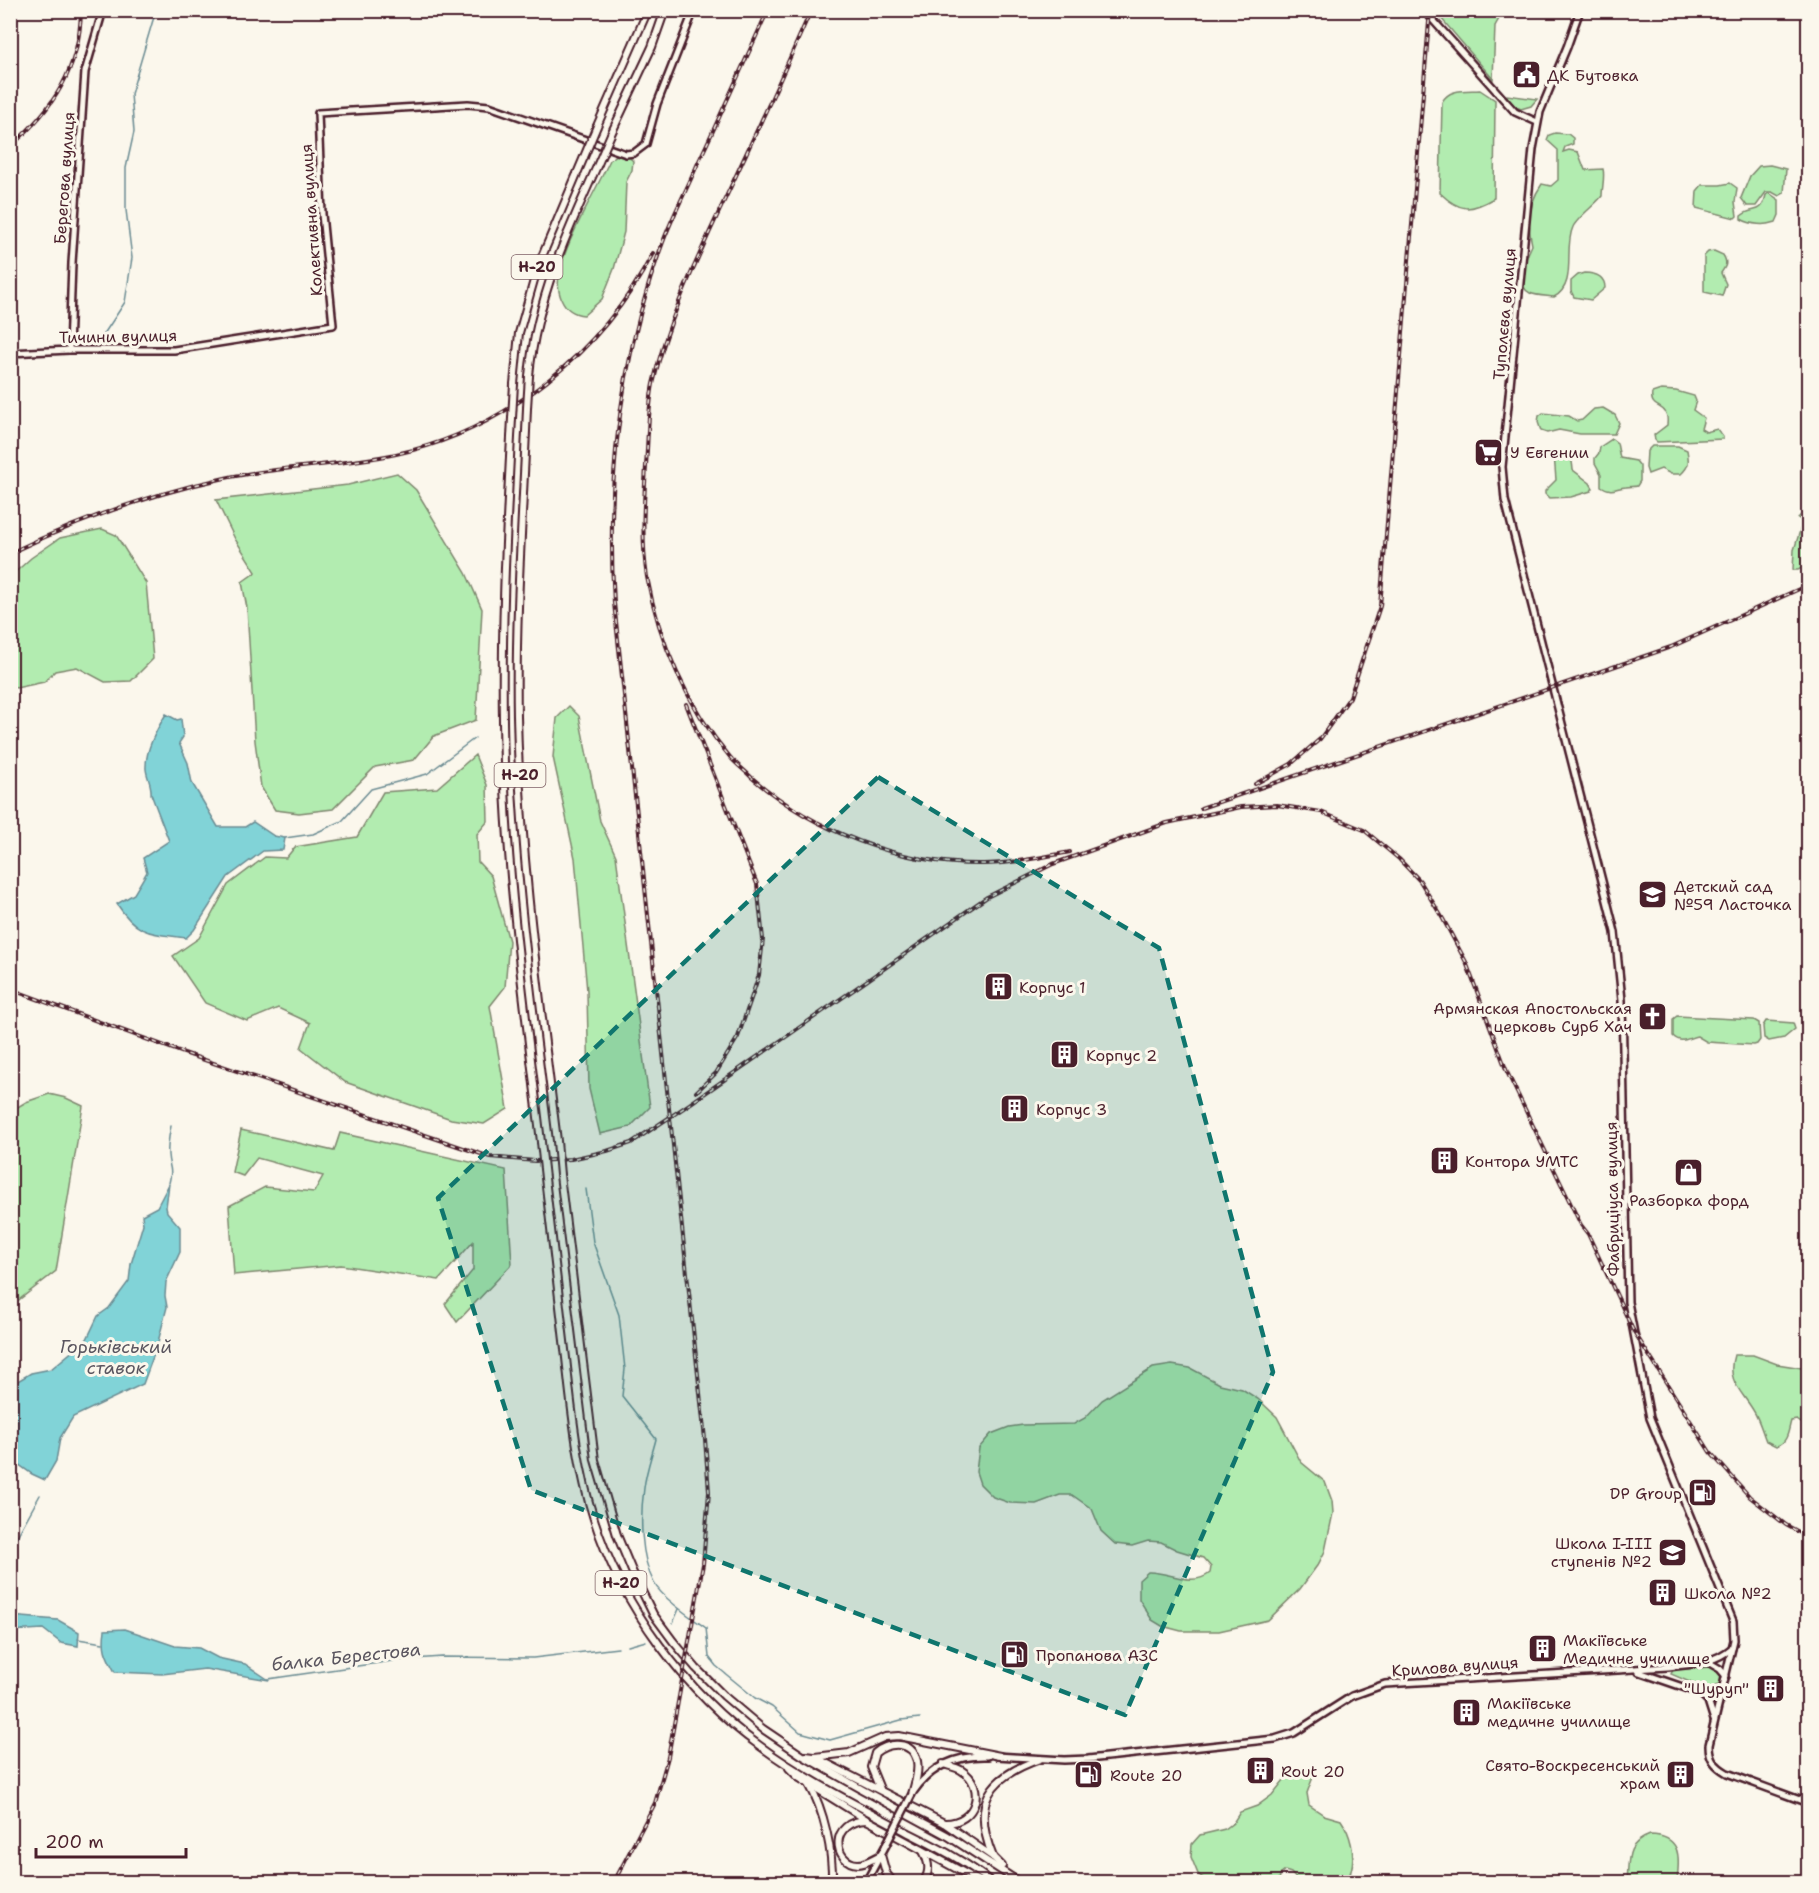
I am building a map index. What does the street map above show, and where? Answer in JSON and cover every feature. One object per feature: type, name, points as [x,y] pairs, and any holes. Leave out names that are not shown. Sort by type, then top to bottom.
[{"type":"main road","name":"Берегова вулиця","points":[[69,350],[72,263],[85,72],[104,10]]},
{"type":"main road","name":"Н-20","points":[[648,10],[548,238],[535,275],[519,333],[512,418],[503,636],[504,764],[514,903],[572,1413],[581,1470],[602,1541],[627,1595],[659,1644],[735,1727],[783,1762],[936,1847],[991,1882]]},
{"type":"main road","name":"Н-20","points":[[665,10],[652,47],[611,134],[550,278],[536,329],[527,408],[518,624],[518,737],[527,879],[590,1433],[609,1513],[622,1550],[643,1596],[673,1641],[724,1696],[763,1729],[803,1756],[948,1836],[1019,1882]]},
{"type":"main road","name":"Колективна вулиця","points":[[333,325],[322,214],[318,113],[468,104],[489,106],[626,154],[634,153],[646,144],[657,104],[694,10]]},
{"type":"main road","points":[[1424,10],[1515,112],[1537,122]]},
{"type":"main road","name":"Туполєва вулиця","points":[[1547,664],[1505,500],[1502,467],[1537,122],[1580,10]]},
{"type":"main road","name":"Тичини вулиця","points":[[10,353],[69,350],[174,350],[333,325]]},
{"type":"main road","name":"Фабриціуса вулиця","points":[[1547,664],[1615,932],[1622,1000],[1628,1302],[1648,1409],[1733,1621],[1734,1640],[1714,1722],[1709,1755],[1717,1767],[1727,1773],[1809,1803]]},
{"type":"main road","points":[[594,1518],[609,1513]]},
{"type":"main road","points":[[1635,1670],[1708,1662],[1721,1657],[1732,1648]]},
{"type":"main road","points":[[1708,1662],[1720,1669],[1726,1676]]},
{"type":"main road","points":[[1666,1681],[1668,1667]]},
{"type":"main road","name":"Крилова вулиця","points":[[943,1764],[962,1757],[977,1755],[1040,1760],[1111,1757],[1275,1739],[1294,1733],[1352,1696],[1385,1684],[1618,1669],[1635,1670]]},
{"type":"main road","points":[[1635,1670],[1700,1694],[1708,1701],[1714,1722]]},
{"type":"main road","points":[[1700,1694],[1708,1694],[1723,1688]]},
{"type":"main road","points":[[803,1756],[849,1753],[885,1737],[900,1736],[1000,1756]]},
{"type":"main road","points":[[881,1790],[871,1767],[875,1753],[887,1745],[901,1744],[913,1752],[916,1760],[917,1770],[912,1794]]},
{"type":"main road","points":[[814,1757],[944,1823],[993,1857],[1013,1878]]},
{"type":"main road","points":[[993,1857],[983,1823],[988,1796],[996,1782],[1004,1776],[1023,1765],[1040,1760]]},
{"type":"main road","points":[[783,1762],[798,1778],[867,1820],[981,1882]]},
{"type":"main road","points":[[866,1882],[912,1794],[923,1778],[943,1764],[960,1769],[966,1774],[973,1786],[975,1797],[973,1808],[965,1819],[953,1824],[944,1823]]},
{"type":"main road","points":[[809,1783],[816,1796],[822,1817],[832,1882]]},
{"type":"main road","points":[[867,1820],[851,1823],[841,1831],[838,1844],[840,1850],[847,1859],[858,1864],[881,1855]]},
{"type":"main road","points":[[923,1851],[928,1865],[928,1872],[923,1882]]},
{"type":"main road","points":[[881,1855],[886,1873],[893,1882]]},
{"type":"highlighted area","points":[[878,777],[1159,948],[1273,1372],[1125,1715],[531,1490],[438,1198]]},
{"type":"green space","points":[[1437,11],[1513,11],[1500,17],[1495,26],[1493,79],[1437,16]]},
{"type":"green space","points":[[1480,90],[1495,100],[1494,198],[1478,206],[1466,208],[1454,204],[1440,193],[1442,102],[1453,92]]},
{"type":"green space","points":[[1507,95],[1537,99],[1531,106],[1521,109],[1512,105]]},
{"type":"green space","points":[[1568,134],[1573,138],[1573,144],[1565,147],[1563,152],[1569,150],[1578,152],[1585,170],[1603,169],[1604,175],[1602,196],[1573,227],[1570,236],[1566,284],[1554,297],[1530,293],[1525,289],[1522,277],[1532,245],[1530,221],[1534,198],[1542,184],[1551,186],[1558,180],[1558,150],[1547,140],[1549,135]]},
{"type":"green space","points":[[617,155],[628,156],[633,161],[632,170],[626,182],[624,232],[614,269],[602,299],[584,315],[570,310],[565,305],[558,285],[560,270],[582,215],[610,160]]},
{"type":"green space","points":[[1770,165],[1786,169],[1784,193],[1779,196],[1766,192],[1756,206],[1747,206],[1741,198],[1750,176],[1759,166]]},
{"type":"green space","points":[[1730,183],[1737,188],[1735,202],[1737,216],[1735,218],[1696,208],[1697,191],[1702,185]]},
{"type":"green space","points":[[1769,193],[1779,200],[1779,215],[1776,222],[1758,224],[1741,219],[1741,216],[1762,206]]},
{"type":"green space","points":[[1714,251],[1723,255],[1726,260],[1721,273],[1726,284],[1722,296],[1704,292],[1704,256]]},
{"type":"green space","points":[[1584,273],[1599,276],[1605,284],[1605,288],[1591,300],[1574,297],[1571,291],[1571,281]]},
{"type":"green space","points":[[1661,390],[1694,396],[1696,401],[1693,410],[1704,418],[1701,429],[1706,432],[1717,429],[1723,439],[1657,442],[1654,435],[1667,425],[1667,418],[1663,409],[1654,403],[1652,393]]},
{"type":"green space","points":[[1603,408],[1615,415],[1619,423],[1614,434],[1580,434],[1559,430],[1547,433],[1541,431],[1538,422],[1539,416],[1543,413],[1569,416],[1577,421],[1582,420],[1594,409]]},
{"type":"green space","points":[[1612,439],[1617,443],[1620,458],[1636,461],[1640,466],[1640,481],[1637,486],[1612,490],[1601,486],[1601,474],[1595,458],[1600,447]]},
{"type":"green space","points":[[1652,446],[1678,446],[1687,450],[1686,468],[1681,474],[1671,474],[1661,469],[1648,474],[1647,451]]},
{"type":"green space","points":[[1560,451],[1569,455],[1573,470],[1590,483],[1593,488],[1591,491],[1571,497],[1549,498],[1545,494],[1545,491],[1556,480],[1554,454]]},
{"type":"green space","points":[[397,473],[416,490],[466,573],[482,609],[476,720],[434,736],[414,760],[375,767],[333,809],[299,813],[275,810],[261,787],[255,741],[247,608],[242,582],[256,572],[235,539],[216,500],[348,485]]},
{"type":"green space","points":[[1808,511],[1808,565],[1793,570],[1794,550],[1803,521],[1798,518]]},
{"type":"green space","points":[[102,529],[116,535],[146,583],[153,659],[131,681],[105,682],[77,667],[55,671],[44,682],[16,688],[11,685],[11,576],[31,558],[60,538]]},
{"type":"green space","points":[[569,706],[579,716],[600,821],[616,856],[650,1107],[630,1127],[600,1134],[589,1089],[587,991],[575,858],[553,757],[557,718]]},
{"type":"green space","points":[[475,755],[487,785],[488,821],[477,834],[478,862],[491,876],[509,941],[505,987],[490,1006],[508,1109],[484,1124],[451,1119],[345,1082],[301,1048],[310,1023],[278,1008],[247,1021],[205,1003],[173,956],[199,938],[228,885],[265,857],[286,858],[295,847],[357,837],[383,792],[437,788]]},
{"type":"green space","points":[[1677,1016],[1754,1020],[1759,1023],[1760,1040],[1754,1045],[1707,1042],[1697,1036],[1679,1040],[1673,1036],[1673,1019]]},
{"type":"green space","points":[[1766,1021],[1793,1023],[1795,1029],[1784,1038],[1769,1041],[1764,1038],[1763,1026]]},
{"type":"green space","points":[[49,1094],[66,1098],[83,1106],[56,1271],[11,1306],[11,1111],[26,1102]]},
{"type":"green space","points":[[241,1130],[334,1151],[340,1133],[506,1170],[512,1264],[457,1322],[445,1304],[473,1270],[473,1242],[439,1280],[341,1265],[234,1275],[229,1206],[265,1187],[314,1192],[323,1176],[257,1158],[243,1176],[232,1172]]},
{"type":"green space","points":[[1734,1355],[1753,1355],[1777,1364],[1808,1369],[1808,1428],[1797,1420],[1791,1421],[1783,1442],[1776,1446],[1766,1441],[1759,1421],[1733,1379]]},
{"type":"green space","points":[[1172,1365],[1190,1368],[1220,1384],[1242,1389],[1258,1399],[1277,1417],[1301,1462],[1325,1482],[1332,1501],[1333,1513],[1325,1551],[1300,1589],[1268,1620],[1219,1631],[1181,1631],[1162,1626],[1152,1620],[1139,1599],[1139,1580],[1148,1572],[1188,1579],[1203,1577],[1210,1573],[1211,1567],[1203,1558],[1161,1542],[1148,1541],[1132,1546],[1115,1544],[1101,1531],[1092,1509],[1072,1495],[1060,1495],[1036,1504],[1010,1503],[993,1497],[980,1484],[976,1472],[979,1448],[991,1434],[1009,1427],[1023,1425],[1074,1424],[1085,1418],[1102,1400],[1153,1368]]},
{"type":"green space","points":[[1712,1667],[1719,1671],[1722,1681],[1717,1688],[1711,1690],[1671,1674],[1673,1670]]},
{"type":"green space","points":[[1304,1769],[1313,1777],[1307,1793],[1309,1805],[1324,1815],[1341,1820],[1347,1831],[1353,1858],[1350,1874],[1342,1882],[1299,1882],[1291,1873],[1285,1871],[1280,1875],[1279,1882],[1208,1882],[1198,1874],[1191,1857],[1192,1844],[1200,1835],[1225,1829],[1233,1823],[1240,1812],[1257,1806],[1272,1795],[1292,1770]]},
{"type":"green space","points":[[1650,1835],[1661,1836],[1674,1844],[1678,1857],[1677,1882],[1627,1882],[1632,1848]]},
{"type":"water","points":[[166,714],[177,720],[181,719],[183,737],[179,743],[188,763],[192,783],[218,827],[245,827],[253,822],[274,836],[285,838],[283,850],[263,851],[228,877],[194,930],[186,938],[139,928],[117,904],[134,894],[147,872],[143,858],[169,841],[151,794],[146,769],[155,733]]},
{"type":"water","name":"Горьківський ставок","points":[[169,1184],[166,1207],[167,1212],[180,1227],[180,1252],[166,1282],[167,1307],[157,1346],[143,1384],[73,1417],[60,1438],[56,1461],[45,1480],[11,1459],[11,1385],[31,1373],[51,1369],[87,1339],[98,1316],[109,1308],[129,1281],[131,1264],[143,1224],[142,1215],[157,1207]]},
{"type":"water","points":[[10,1616],[58,1620],[79,1632],[78,1646],[61,1643],[43,1629],[11,1631]]},
{"type":"water","points":[[125,1629],[175,1646],[199,1648],[218,1658],[245,1664],[269,1680],[205,1669],[162,1674],[115,1672],[106,1652],[105,1630]]},
{"type":"waterway","points":[[100,340],[125,302],[132,258],[126,210],[126,168],[134,132],[131,94],[156,10]]},
{"type":"waterway","points":[[285,838],[313,834],[342,821],[371,789],[427,774],[475,738]]},
{"type":"waterway","points":[[169,1183],[171,1171],[168,1160],[168,1140],[171,1126]]},
{"type":"waterway","name":"балка Берестова","points":[[586,1189],[593,1242],[619,1315],[625,1369],[622,1396],[656,1439],[645,1482],[642,1524],[646,1561],[654,1583],[670,1601],[706,1628],[709,1657],[716,1666],[755,1698],[772,1707],[800,1732],[830,1740],[901,1720],[920,1718]]},
{"type":"waterway","points":[[10,1549],[40,1495]]},
{"type":"waterway","name":"балка Берестова","points":[[673,1623],[679,1609]]},
{"type":"waterway","name":"балка Берестова","points":[[78,1639],[103,1643]]},
{"type":"waterway","name":"балка Берестова","points":[[628,1646],[646,1641]]},
{"type":"waterway","name":"балка Берестова","points":[[268,1679],[399,1660],[442,1657],[533,1658],[618,1648]]},
{"type":"railway","points":[[10,147],[39,118],[61,86],[76,51],[81,10]]},
{"type":"railway","points":[[614,1882],[655,1803],[668,1757],[703,1564],[709,1492],[614,603],[612,511],[615,465],[626,375],[648,286],[671,222],[768,10]]},
{"type":"railway","points":[[811,10],[690,276],[658,362],[648,424],[644,535],[647,577],[659,625],[688,695],[732,760],[775,796],[802,814],[830,829],[889,851],[952,863],[994,864],[1070,852]]},
{"type":"railway","points":[[1255,784],[1291,764],[1320,739],[1350,697],[1380,606],[1430,10]]},
{"type":"railway","points":[[10,553],[89,519],[197,484],[246,474],[396,454],[436,443],[475,427],[512,406],[547,382],[578,354],[607,323],[632,289],[653,253]]},
{"type":"railway","points":[[1201,808],[1671,647],[1808,585]]},
{"type":"railway","points":[[686,704],[757,884],[763,939],[759,975],[738,1037],[716,1073],[696,1092]]},
{"type":"railway","points":[[10,989],[184,1053],[490,1157],[535,1161],[571,1159],[631,1143],[987,897],[1053,864],[1167,823],[1241,807],[1277,805],[1321,812],[1364,830],[1399,859],[1420,881],[1466,962],[1507,1072],[1633,1330],[1710,1452],[1750,1497],[1786,1525],[1808,1537]]},
{"type":"place","name":"ДК Бутовка","points":[[1526,75]]},
{"type":"place","name":"У Евгении","points":[[1489,452]]},
{"type":"place","name":"Детский сад №59 Ласточка","points":[[1653,895]]},
{"type":"place","name":"Корпус 1","points":[[998,987]]},
{"type":"place","name":"Армянская Апостольская церковь Сурб Хач","points":[[1653,1017]]},
{"type":"place","name":"Корпус 2","points":[[1065,1055]]},
{"type":"place","name":"Корпус 3","points":[[1015,1109]]},
{"type":"place","name":"Контора УМТС","points":[[1444,1161]]},
{"type":"place","name":"Разборка форд","points":[[1689,1172]]},
{"type":"place","name":"DP Group","points":[[1703,1493]]},
{"type":"place","name":"Школа I-III ступенів №2","points":[[1673,1552]]},
{"type":"place","name":"Школа №2","points":[[1663,1593]]},
{"type":"place","name":"Макіївське Медичне училище","points":[[1542,1649]]},
{"type":"place","name":"Пропанова АЗС","points":[[1015,1655]]},
{"type":"place","name":"\"Шуруп\"","points":[[1770,1688]]},
{"type":"place","name":"Макіївське медичне училище","points":[[1466,1712]]},
{"type":"place","name":"Rout 20","points":[[1260,1771]]},
{"type":"place","name":"Свято-Воскресенський храм","points":[[1681,1774]]},
{"type":"place","name":"Route 20","points":[[1089,1775]]}]
